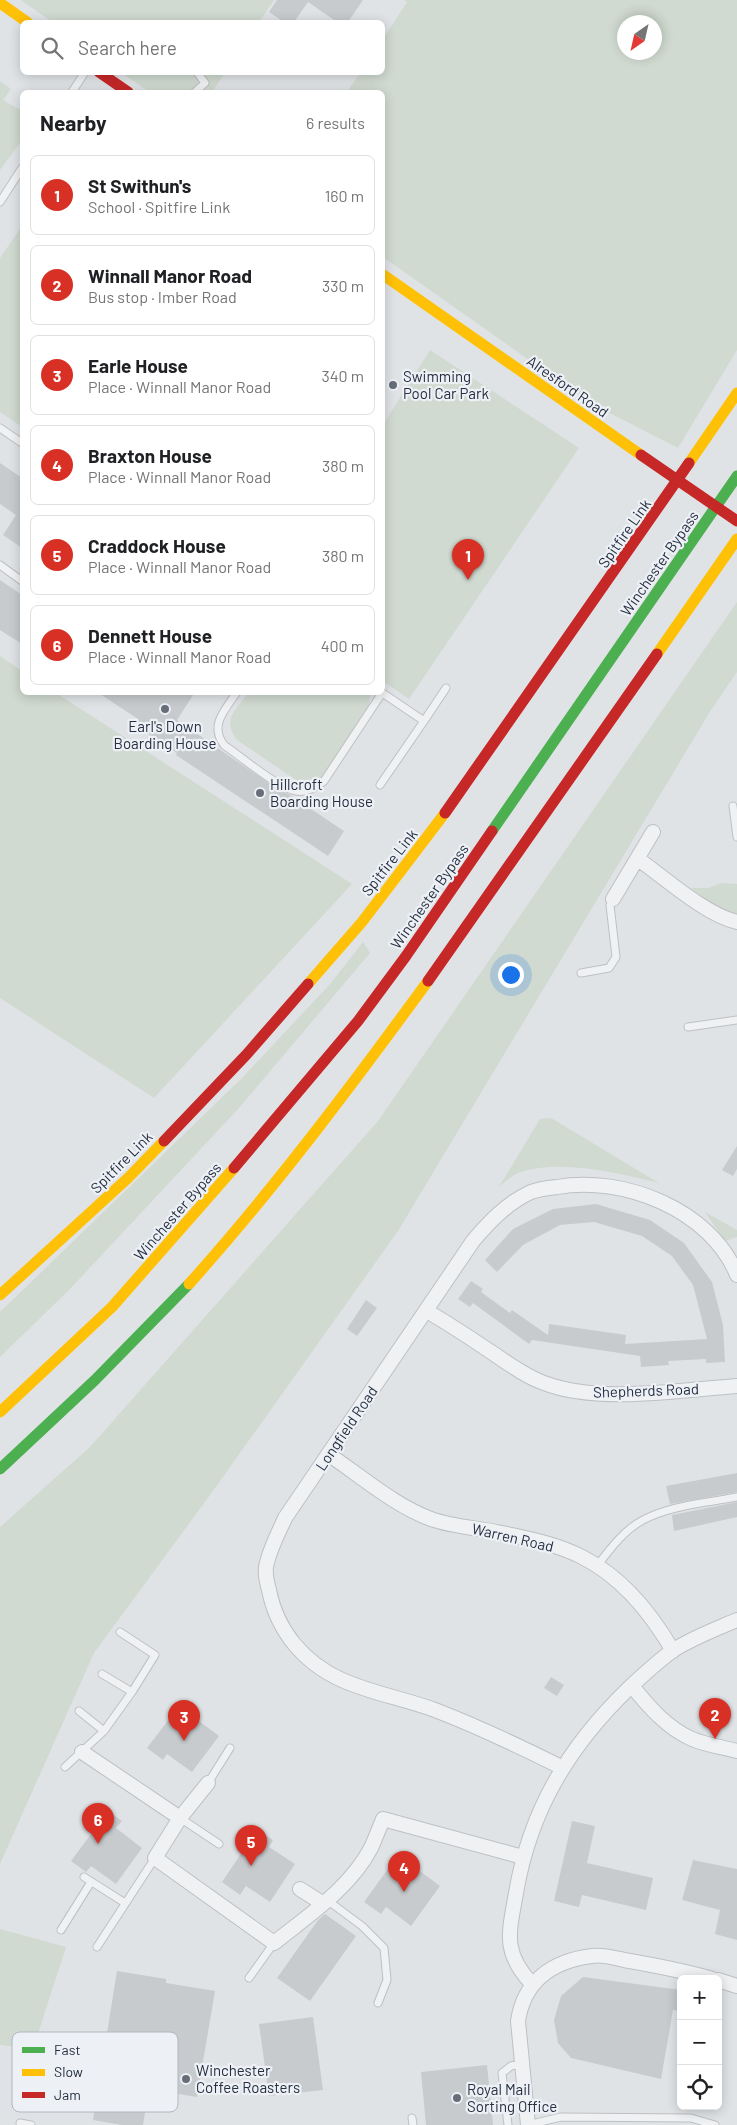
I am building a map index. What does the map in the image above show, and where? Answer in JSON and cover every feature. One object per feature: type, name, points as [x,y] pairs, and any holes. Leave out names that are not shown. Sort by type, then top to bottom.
[{"type":"main road","points":[[0,4],[24,20]]},
{"type":"main road","points":[[103,75],[125,90]]},
{"type":"main road","name":"Alresford Road","points":[[385,276],[737,521]]},
{"type":"main road","name":"Spitfire Link","points":[[0,1295],[128,1178],[247,1054],[362,922],[425,840],[550,665],[737,393]]},
{"type":"main road","name":"Winchester Bypass","points":[[0,1412],[112,1307],[191,1219],[358,1021],[406,956],[737,476]]},
{"type":"main road","points":[[0,1469],[150,1326],[242,1223],[351,1086],[414,1002],[521,852],[737,538]]},
{"type":"street","points":[[613,899],[653,832]]},
{"type":"street","points":[[638,859],[708,910],[726,920],[737,922]]},
{"type":"street","name":"Longfield Road","points":[[563,1768],[483,1729],[434,1710],[343,1680],[319,1668],[302,1654],[288,1637],[271,1601],[266,1569],[272,1546],[285,1518],[473,1241],[486,1225],[511,1204],[532,1192],[574,1184],[596,1184],[632,1190],[660,1202],[696,1222],[719,1246],[737,1275]]},
{"type":"street","name":"Shepherds Road","points":[[427,1311],[521,1372],[544,1383],[566,1389],[590,1393],[633,1393],[737,1386]]},
{"type":"street","name":"Warren Road","points":[[328,1454],[410,1509],[432,1519],[553,1545],[582,1557],[618,1582],[636,1599],[660,1628],[673,1651]]},
{"type":"street","points":[[532,1984],[516,1965],[509,1942],[512,1912],[523,1857],[537,1814],[563,1768],[593,1726],[632,1686],[673,1651],[737,1620]]},
{"type":"street","points":[[632,1686],[655,1713],[678,1732],[693,1740],[737,1751]]},
{"type":"street","points":[[82,1752],[180,1818]]},
{"type":"street","points":[[208,1783],[180,1818],[155,1858],[274,1943],[337,1891],[357,1868],[370,1848],[383,1819],[523,1857]]},
{"type":"street","points":[[300,1889],[325,1902]]},
{"type":"street","points":[[528,2125],[518,2021],[520,2006],[532,1984],[547,1971],[592,1956],[698,1975]]},
{"type":"street","points":[[722,1981],[737,1986]]},
{"type":"lane","points":[[73,90],[83,75]]},
{"type":"lane","points":[[197,90],[205,83],[198,75]]},
{"type":"lane","points":[[0,202],[20,171]]},
{"type":"lane","points":[[0,428],[20,442]]},
{"type":"lane","points":[[0,565],[20,579]]},
{"type":"lane","points":[[380,786],[446,688]]},
{"type":"lane","points":[[235,695],[218,724],[217,732],[220,740],[224,745],[284,786],[296,791],[317,786],[324,781],[381,695]]},
{"type":"lane","points":[[385,695],[424,721]]},
{"type":"lane","points":[[733,806],[737,837]]},
{"type":"lane","points":[[581,973],[609,968],[616,957],[610,905],[613,899]]},
{"type":"lane","points":[[688,1027],[737,1020]]},
{"type":"lane","points":[[597,1566],[612,1546],[643,1520],[671,1510],[737,1497]]},
{"type":"lane","points":[[65,1767],[104,1730],[132,1692],[155,1655],[120,1632]]},
{"type":"lane","points":[[102,1674],[132,1692]]},
{"type":"lane","points":[[79,1711],[104,1730]]},
{"type":"lane","points":[[208,1783],[230,1748]]},
{"type":"lane","points":[[180,1818],[219,1844]]},
{"type":"lane","points":[[97,1947],[155,1858]]},
{"type":"lane","points":[[84,1877],[125,1903]]},
{"type":"lane","points":[[61,1930],[91,1882]]},
{"type":"lane","points":[[325,1902],[362,1926],[384,1948],[388,1980],[378,2003]]},
{"type":"lane","points":[[249,1978],[274,1943]]},
{"type":"lane","points":[[508,2125],[502,2073],[511,2066],[521,2064]]},
{"type":"lane","points":[[528,2125],[560,2117],[691,2118],[715,2125]]},
{"type":"lane","points":[[20,2123],[31,2125]]},
{"type":"shaded area","points":[[21,0],[274,0],[260,20],[49,20]]},
{"type":"shaded area","points":[[404,0],[737,0],[737,350],[678,448],[590,403],[385,258],[385,90],[348,90],[359,75],[385,75],[385,36],[407,2]]},
{"type":"shaded area","points":[[125,75],[224,75],[213,90],[146,90]]},
{"type":"shaded area","points":[[0,81],[11,89],[3,100],[20,110],[20,143],[0,170]]},
{"type":"shaded area","points":[[20,229],[20,426],[0,412],[0,258]]},
{"type":"shaded area","points":[[430,350],[579,448],[409,699],[385,682],[385,422]]},
{"type":"shaded area","points":[[737,602],[737,672],[711,710],[398,1231],[213,1491],[94,1653],[0,1864],[0,1527],[90,1447],[378,1121]]},
{"type":"shaded area","points":[[0,656],[20,670],[20,695],[59,695],[352,884],[154,1098],[0,998]]},
{"type":"shaded area","points":[[246,695],[370,695],[369,710],[324,779],[311,785],[302,784],[237,740],[230,721],[235,710]]},
{"type":"shaded area","points":[[722,883],[737,884],[737,917],[727,916],[691,888],[708,888]]},
{"type":"shaded area","points":[[363,942],[370,953],[239,1108],[70,1289],[0,1357],[0,1312],[241,1079],[331,983]]},
{"type":"shaded area","points":[[551,1118],[659,1183],[590,1169],[554,1167],[537,1168],[518,1173],[499,1187],[540,1119]]},
{"type":"shaded area","points":[[705,1212],[737,1230],[737,1237],[725,1241]]},
{"type":"shaded area","points":[[0,1929],[66,1947],[38,2032],[12,2032],[12,2046],[0,2045]]},
{"type":"building","points":[[277,0],[363,0],[349,20],[334,20],[308,2],[295,20],[281,20],[269,12]]},
{"type":"building","points":[[0,463],[20,477],[20,547],[3,535],[16,515],[0,504]]},
{"type":"building","points":[[0,580],[20,594],[20,643],[0,630]]},
{"type":"building","name":"Hillcroft Boarding House","points":[[102,695],[193,695],[177,720],[267,782],[344,831],[328,856],[176,755],[177,753],[135,725],[138,719]]},
{"type":"building","points":[[737,1146],[737,1169],[733,1176],[722,1170]]},
{"type":"building","points":[[596,1204],[650,1220],[684,1243],[712,1282],[723,1325],[725,1362],[706,1363],[706,1359],[668,1361],[669,1365],[641,1367],[640,1356],[532,1340],[529,1344],[473,1303],[470,1307],[458,1299],[471,1281],[483,1289],[481,1292],[510,1313],[512,1310],[548,1335],[549,1324],[626,1335],[625,1344],[707,1339],[693,1285],[672,1256],[642,1236],[594,1222],[560,1225],[523,1245],[497,1272],[485,1260],[513,1229],[553,1209]]},
{"type":"building","points":[[366,1300],[377,1308],[357,1336],[347,1329]]},
{"type":"building","points":[[737,1473],[737,1492],[670,1504],[666,1486]]},
{"type":"building","points":[[737,1502],[737,1517],[674,1531],[672,1515]]},
{"type":"building","points":[[551,1677],[564,1685],[557,1696],[544,1688]]},
{"type":"building","points":[[183,1701],[194,1710],[191,1715],[219,1736],[192,1772],[167,1754],[163,1760],[147,1748]]},
{"type":"building","points":[[108,1811],[122,1821],[116,1828],[142,1848],[116,1884],[91,1866],[86,1872],[71,1861]]},
{"type":"building","points":[[572,1821],[595,1826],[587,1863],[653,1878],[646,1910],[582,1895],[579,1907],[554,1901]]},
{"type":"building","points":[[257,1830],[273,1840],[269,1847],[295,1864],[270,1902],[246,1886],[240,1895],[222,1882]]},
{"type":"building","points":[[401,1851],[417,1861],[413,1866],[440,1886],[411,1926],[386,1907],[381,1914],[364,1902]]},
{"type":"building","points":[[693,1860],[737,1869],[737,1940],[715,1934],[720,1910],[682,1900]]},
{"type":"building","points":[[325,1914],[356,1936],[310,2001],[277,1978],[318,1920]]},
{"type":"building","points":[[117,1971],[166,1979],[166,1983],[215,1991],[197,2097],[178,2094],[178,2032],[107,2032]]},
{"type":"building","points":[[583,1977],[677,1989],[677,2010],[673,2010],[661,2079],[571,2058],[558,2043],[554,2020],[561,1996]]},
{"type":"building","points":[[313,2017],[323,2090],[269,2096],[259,2024]]},
{"type":"building","name":"Royal Mail Sorting Office","points":[[487,2065],[493,2125],[426,2125],[421,2072]]},
{"type":"building","points":[[94,2112],[145,2112],[143,2125],[122,2125],[93,2120]]},
{"type":"traffic: fast","points":[[492,831],[737,476]]},
{"type":"traffic: fast","points":[[0,1469],[95,1380],[189,1284]]},
{"type":"traffic: slow","points":[[0,3],[24,20]]},
{"type":"traffic: slow","points":[[385,276],[641,455]]},
{"type":"traffic: slow","points":[[689,463],[737,393]]},
{"type":"traffic: slow","points":[[657,654],[737,539]]},
{"type":"traffic: slow","points":[[308,984],[362,922],[445,813]]},
{"type":"traffic: slow","points":[[189,1284],[252,1211],[312,1136],[428,981]]},
{"type":"traffic: slow","points":[[0,1295],[128,1178],[164,1141]]},
{"type":"traffic: slow","points":[[0,1412],[112,1307],[234,1168]]},
{"type":"traffic: jam","points":[[103,75],[125,90]]},
{"type":"traffic: jam","points":[[641,455],[737,521]]},
{"type":"traffic: jam","points":[[445,813],[689,463]]},
{"type":"traffic: jam","points":[[428,981],[657,654]]},
{"type":"traffic: jam","points":[[234,1168],[358,1021],[406,956],[492,831]]},
{"type":"traffic: jam","points":[[164,1141],[247,1054],[308,984]]},
{"type":"place","name":"Swimming Pool Car Park","points":[[393,385]]},
{"type":"place","name":"St Swithun's","points":[[468,580]]},
{"type":"place","name":"Earl's Down Boarding House","points":[[165,709]]},
{"type":"place","name":"Hillcroft Boarding House","points":[[260,793]]},
{"type":"place","name":"Winnall Manor Road","points":[[715,1739]]},
{"type":"place","name":"Earle House","points":[[184,1741]]},
{"type":"place","name":"Dennett House","points":[[98,1844]]},
{"type":"place","name":"Craddock House","points":[[251,1866]]},
{"type":"place","name":"Braxton House","points":[[404,1892]]},
{"type":"place","name":"Winchester Coffee Roasters","points":[[186,2079]]},
{"type":"place","name":"Royal Mail Sorting Office","points":[[457,2098]]}]
